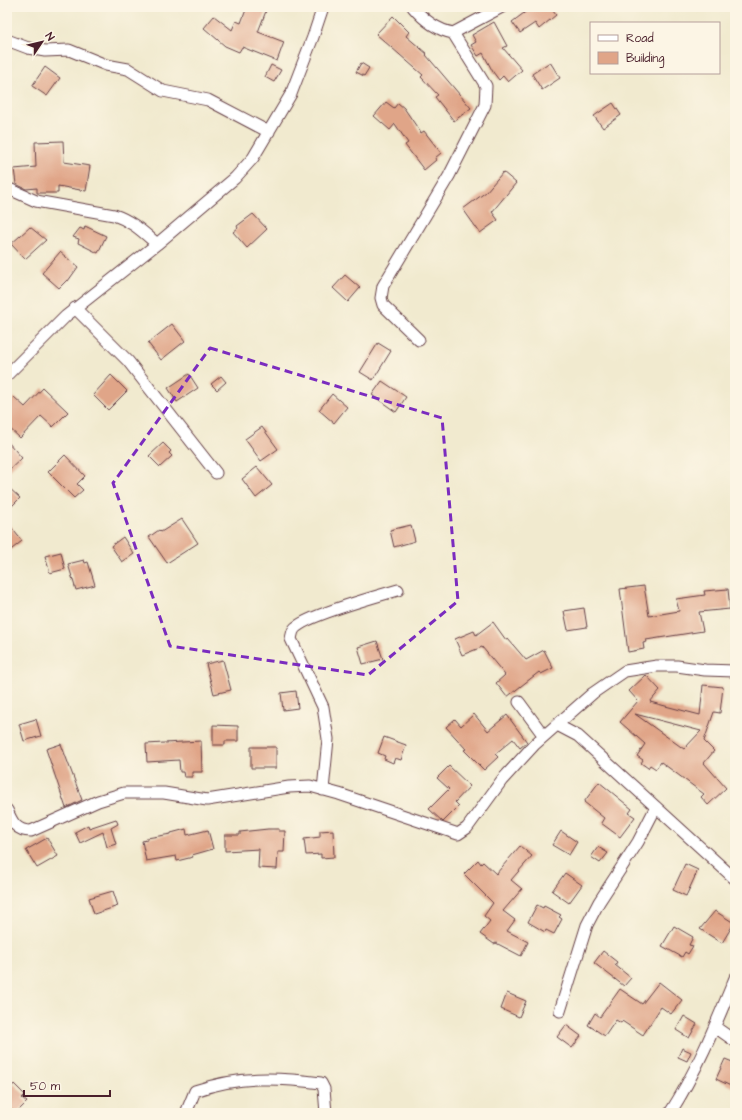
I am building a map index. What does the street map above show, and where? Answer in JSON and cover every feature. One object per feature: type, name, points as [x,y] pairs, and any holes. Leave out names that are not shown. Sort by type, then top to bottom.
[{"type":"street","points":[[7,375],[75,308],[157,244],[235,178],[253,158],[290,94],[313,37],[323,7]]},
{"type":"street","points":[[413,7],[420,16],[444,31],[453,33],[502,7]]},
{"type":"street","points":[[419,340],[383,305],[381,298],[383,286],[449,176],[485,105],[486,86],[453,33]]},
{"type":"street","points":[[7,40],[28,48],[45,51],[69,50],[106,65],[128,69],[163,91],[208,100],[269,132]]},
{"type":"street","points":[[7,188],[36,201],[114,215],[125,219],[133,223],[157,244]]},
{"type":"street","points":[[75,308],[128,361],[216,473]]},
{"type":"street","points":[[323,790],[328,739],[323,707],[291,639],[292,633],[296,627],[315,617],[398,590]]},
{"type":"street","points":[[7,810],[14,825],[24,831],[31,831],[98,801],[124,793],[164,793],[207,800],[289,787],[310,786],[458,834],[467,828],[502,780],[544,736],[593,693],[625,671],[656,666],[670,666],[735,672]]},
{"type":"street","points":[[519,702],[544,736]]},
{"type":"street","points":[[557,725],[578,736],[735,879]]},
{"type":"street","points":[[560,1011],[587,925],[599,902],[638,842],[656,807]]},
{"type":"street","points":[[670,1113],[682,1094],[715,1027],[735,978]]},
{"type":"street","points":[[715,1027],[735,1041]]},
{"type":"street","points":[[186,1113],[195,1091],[220,1083],[265,1078],[321,1083],[324,1089],[326,1113]]},
{"type":"highlighted area","points":[[210,348],[442,418],[458,601],[368,675],[170,646],[113,483]]},
{"type":"building","points":[[247,7],[256,7],[266,11],[258,32],[284,42],[277,61],[242,47],[239,52],[225,46],[204,28],[214,16],[232,30],[236,21],[241,23]]},
{"type":"building","points":[[532,7],[550,7],[556,15],[539,29],[535,23],[520,33],[512,22]]},
{"type":"building","points":[[393,16],[409,32],[406,36],[427,54],[426,55],[471,108],[454,121],[435,97],[438,95],[421,77],[423,75],[376,34]]},
{"type":"building","points":[[494,22],[507,46],[503,48],[522,70],[508,82],[503,76],[499,80],[483,53],[478,56],[471,45],[476,42],[472,35]]},
{"type":"building","points":[[550,62],[560,78],[542,90],[532,74]]},
{"type":"building","points":[[361,63],[369,68],[364,76],[356,72]]},
{"type":"building","points":[[271,65],[281,70],[274,82],[265,77]]},
{"type":"building","points":[[45,67],[60,78],[47,96],[32,86]]},
{"type":"building","points":[[386,102],[394,108],[398,103],[404,108],[421,133],[424,131],[441,153],[435,158],[436,160],[424,170],[405,145],[408,143],[395,124],[390,130],[374,116]]},
{"type":"building","points":[[613,103],[621,115],[603,128],[594,116]]},
{"type":"building","points":[[63,141],[64,162],[90,166],[86,191],[58,186],[58,193],[37,193],[37,188],[26,189],[16,184],[14,169],[36,167],[35,142]]},
{"type":"building","points":[[503,172],[516,183],[492,212],[498,220],[480,233],[463,209],[486,192]]},
{"type":"building","points":[[253,214],[267,229],[247,248],[233,232],[238,228],[237,226]]},
{"type":"building","points":[[85,226],[106,236],[98,253],[78,243],[79,239],[73,237],[80,228],[84,230]]},
{"type":"building","points":[[30,227],[46,240],[25,259],[11,244]]},
{"type":"building","points":[[60,252],[78,267],[68,281],[67,280],[59,288],[42,273]]},
{"type":"building","points":[[345,275],[360,288],[348,302],[333,288]]},
{"type":"building","points":[[172,324],[185,341],[161,360],[148,343]]},
{"type":"building","points":[[378,343],[391,351],[373,380],[360,372]]},
{"type":"building","points":[[189,374],[198,388],[177,402],[168,388]]},
{"type":"building","points":[[111,375],[127,391],[108,410],[93,395]]},
{"type":"building","points":[[221,376],[226,382],[217,390],[211,384]]},
{"type":"building","points":[[382,381],[406,397],[396,412],[372,395]]},
{"type":"building","points":[[43,388],[68,412],[53,427],[41,416],[20,438],[7,426],[7,404],[14,397],[25,407]]},
{"type":"building","points":[[332,394],[347,407],[334,423],[319,410]]},
{"type":"building","points":[[262,427],[278,449],[261,461],[245,439]]},
{"type":"building","points":[[7,441],[22,458],[7,472]]},
{"type":"building","points":[[163,443],[171,451],[169,453],[172,456],[160,467],[149,456]]},
{"type":"building","points":[[65,455],[85,476],[77,484],[83,490],[74,498],[48,472]]},
{"type":"building","points":[[257,467],[272,485],[256,498],[242,479]]},
{"type":"building","points":[[7,486],[20,498],[7,511]]},
{"type":"building","points":[[182,519],[198,543],[167,563],[149,537],[159,530],[161,532]]},
{"type":"building","points":[[7,522],[22,541],[7,553]]},
{"type":"building","points":[[411,525],[415,541],[394,547],[390,530]]},
{"type":"building","points":[[123,537],[134,554],[122,562],[111,546]]},
{"type":"building","points":[[61,552],[65,569],[50,573],[45,556]]},
{"type":"building","points":[[84,560],[85,563],[88,562],[95,585],[76,590],[68,564]]},
{"type":"building","points":[[644,586],[649,616],[679,611],[676,599],[705,595],[704,591],[728,589],[730,609],[699,612],[703,631],[646,640],[647,642],[643,643],[644,649],[628,652],[620,589]]},
{"type":"building","points":[[584,608],[587,627],[568,630],[564,611]]},
{"type":"building","points":[[493,622],[506,640],[508,639],[526,660],[544,650],[553,668],[541,674],[539,672],[507,697],[496,683],[505,675],[482,647],[462,655],[455,639],[474,631],[476,635]]},
{"type":"building","points":[[377,641],[383,659],[363,664],[358,647]]},
{"type":"building","points":[[223,660],[231,690],[214,694],[206,664]]},
{"type":"building","points":[[646,675],[660,690],[650,702],[700,715],[703,685],[723,687],[720,713],[714,712],[704,741],[714,751],[704,763],[726,788],[708,805],[701,797],[704,794],[661,762],[656,769],[650,765],[648,768],[641,763],[643,760],[637,756],[645,744],[620,722],[638,701],[629,691]],"holes":[[[635,714],[701,731],[684,749]]]},
{"type":"building","points":[[296,691],[298,708],[283,710],[281,693]]},
{"type":"building","points":[[474,714],[488,731],[507,715],[527,742],[520,748],[513,739],[495,754],[498,757],[484,770],[464,750],[466,749],[446,727],[455,719],[461,726]]},
{"type":"building","points":[[36,719],[41,736],[24,741],[19,724]]},
{"type":"building","points":[[213,725],[238,726],[238,741],[225,741],[225,745],[213,745]]},
{"type":"building","points":[[384,737],[406,745],[401,760],[395,758],[393,763],[384,759],[385,756],[378,753]]},
{"type":"building","points":[[201,741],[202,772],[192,772],[192,777],[184,777],[183,772],[180,772],[179,760],[147,762],[146,744]]},
{"type":"building","points":[[61,744],[82,800],[66,808],[46,749]]},
{"type":"building","points":[[251,747],[276,747],[276,768],[251,768]]},
{"type":"building","points":[[449,766],[470,786],[455,802],[459,806],[443,822],[429,809],[449,789],[437,778]]},
{"type":"building","points":[[599,782],[632,809],[629,813],[635,817],[620,837],[601,823],[604,818],[584,802]]},
{"type":"building","points":[[116,819],[118,824],[111,828],[116,844],[107,847],[103,832],[80,843],[75,832],[88,825],[89,828]]},
{"type":"building","points":[[186,829],[187,835],[208,830],[213,849],[192,855],[193,857],[177,861],[176,856],[146,861],[142,841],[147,840],[147,838],[171,834]]},
{"type":"building","points":[[279,829],[279,831],[285,831],[284,852],[278,852],[277,869],[258,868],[259,849],[225,851],[225,835],[240,835],[240,832]]},
{"type":"building","points":[[333,830],[334,857],[321,858],[321,854],[306,855],[304,839],[320,837],[320,831]]},
{"type":"building","points":[[561,831],[577,842],[569,855],[552,845]]},
{"type":"building","points":[[47,838],[58,856],[37,868],[26,850]]},
{"type":"building","points":[[520,846],[532,856],[511,880],[522,889],[503,911],[515,920],[507,931],[528,942],[521,956],[496,943],[494,944],[480,934],[490,921],[484,916],[493,903],[464,874],[478,860],[481,864],[483,862],[496,874]]},
{"type":"building","points":[[598,847],[608,853],[600,863],[591,857]]},
{"type":"building","points":[[685,864],[698,870],[686,896],[673,890]]},
{"type":"building","points":[[565,873],[582,885],[569,903],[552,891]]},
{"type":"building","points":[[113,891],[118,906],[94,914],[89,898]]},
{"type":"building","points":[[537,905],[543,908],[544,906],[561,915],[559,917],[562,919],[554,934],[546,930],[545,932],[528,922]]},
{"type":"building","points":[[715,911],[734,923],[722,943],[700,929]]},
{"type":"building","points":[[674,926],[693,937],[689,945],[693,946],[688,954],[685,952],[682,957],[662,946]]},
{"type":"building","points":[[603,951],[617,962],[615,965],[631,978],[624,986],[594,963]]},
{"type":"building","points":[[659,982],[682,1000],[671,1014],[661,1007],[643,1035],[622,1021],[621,1023],[616,1020],[605,1036],[588,1025],[595,1013],[600,1017],[620,989],[642,1004]]},
{"type":"building","points":[[507,993],[526,1001],[519,1017],[501,1009]]},
{"type":"building","points":[[684,1016],[697,1024],[689,1038],[676,1030]]},
{"type":"building","points":[[566,1025],[581,1036],[572,1048],[557,1037]]},
{"type":"building","points":[[682,1048],[691,1052],[687,1061],[678,1057]]},
{"type":"building","points":[[725,1059],[735,1063],[735,1088],[716,1079]]},
{"type":"building","points":[[14,1084],[25,1095],[22,1098],[27,1102],[16,1113],[7,1106],[7,1092]]}]
